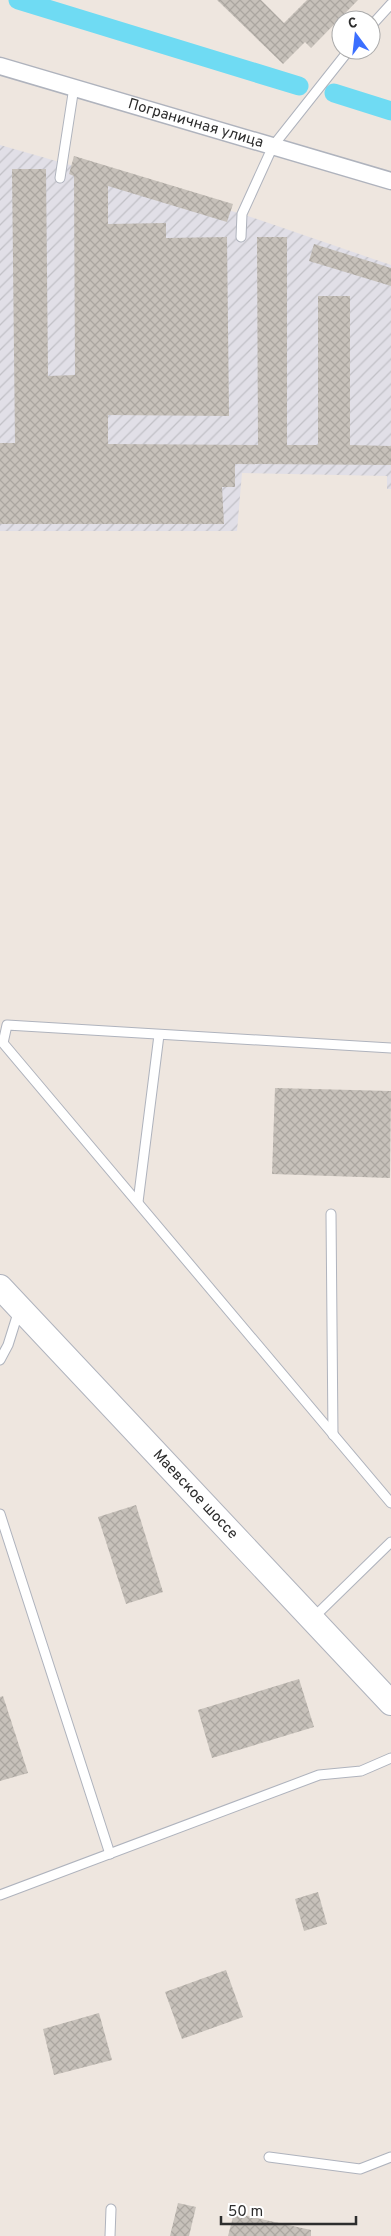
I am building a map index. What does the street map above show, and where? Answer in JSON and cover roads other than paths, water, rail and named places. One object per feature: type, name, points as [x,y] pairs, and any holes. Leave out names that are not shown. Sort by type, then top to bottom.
[{"type":"street","name":"Пограничная улица","points":[[0,66],[391,181]]},
{"type":"street","name":"Маевское шоссе","points":[[0,1287],[312,1619],[388,1694]]},
{"type":"lane","points":[[381,15],[391,4]]},
{"type":"lane","points":[[241,237],[242,214],[273,146],[341,60]]},
{"type":"lane","points":[[60,178],[74,87]]},
{"type":"lane","points":[[391,1048],[159,1036],[7,1025],[4,1043],[391,1503]]},
{"type":"lane","points":[[138,1202],[159,1036]]},
{"type":"lane","points":[[331,1214],[334,1435]]},
{"type":"lane","points":[[0,1360],[8,1345],[20,1308]]},
{"type":"lane","points":[[0,1514],[110,1854]]},
{"type":"lane","points":[[312,1619],[391,1542]]},
{"type":"lane","points":[[0,1895],[319,1775],[361,1771],[391,1758]]},
{"type":"lane","points":[[269,2156],[360,2169],[391,2157]]},
{"type":"lane","points":[[110,2236],[112,2209]]},
{"type":"waterway","points":[[18,0],[299,86]]},
{"type":"waterway","points":[[334,93],[391,111]]}]
